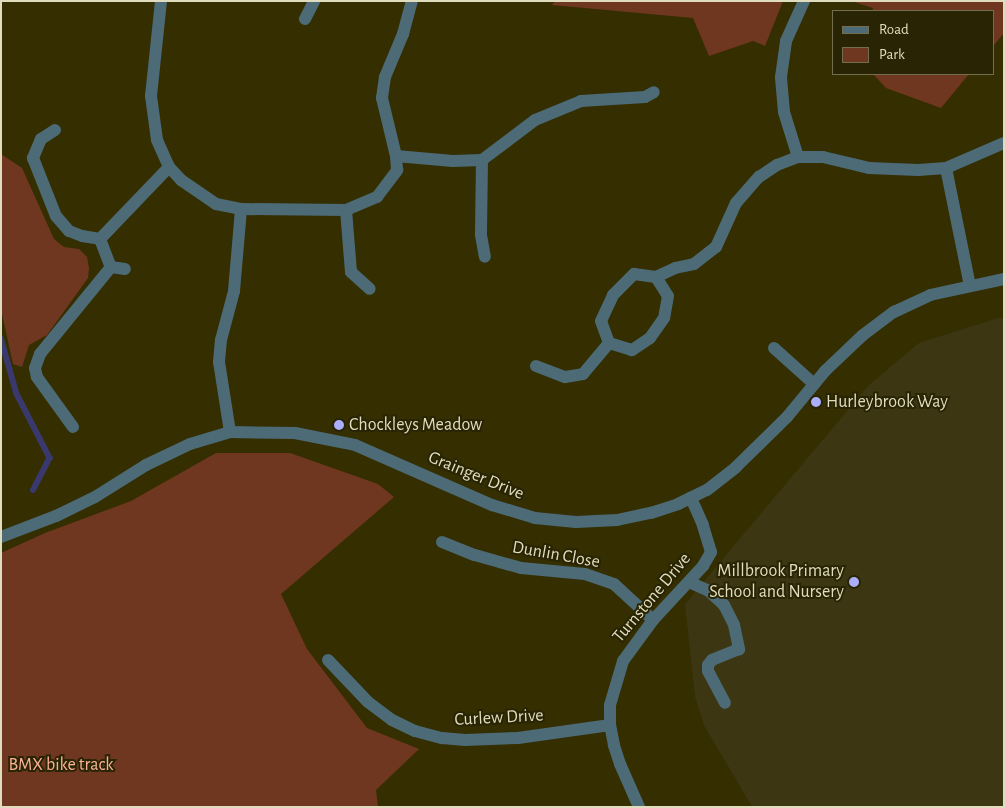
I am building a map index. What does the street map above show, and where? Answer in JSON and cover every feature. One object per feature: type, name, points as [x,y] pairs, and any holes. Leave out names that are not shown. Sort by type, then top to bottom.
[{"type":"street","points":[[161,1],[151,96],[157,140],[168,167],[181,180],[216,204],[241,209],[346,210],[377,198],[397,170],[396,156],[382,98],[384,77],[403,34],[412,1]]},
{"type":"street","points":[[305,19],[314,1]]},
{"type":"street","points":[[798,157],[784,112],[781,77],[786,41],[804,1]]},
{"type":"street","points":[[396,156],[453,161],[482,160],[535,120],[572,105],[581,102],[645,97],[654,92]]},
{"type":"street","points":[[55,130],[41,140],[33,158],[56,216],[69,231],[82,236],[100,239]]},
{"type":"street","points":[[609,343],[601,321],[612,295],[634,274],[656,277],[675,268],[694,264],[716,247],[736,203],[759,177],[777,165],[798,157],[823,157],[869,168],[918,170],[946,168],[1004,143]]},
{"type":"street","points":[[482,160],[481,235],[485,257]]},
{"type":"street","points":[[100,239],[168,167]]},
{"type":"street","points":[[946,168],[970,286]]},
{"type":"street","points":[[230,432],[219,362],[221,340],[234,291],[241,209]]},
{"type":"street","points":[[346,210],[351,272],[370,289]]},
{"type":"street","points":[[100,239],[111,267]]},
{"type":"street","points":[[111,267],[125,269]]},
{"type":"street","points":[[73,427],[37,376],[35,368],[40,354],[111,267]]},
{"type":"street","points":[[609,343],[632,350],[650,338],[664,318],[668,296],[656,277]]},
{"type":"street","name":"Grainger Drive","points":[[1,537],[56,516],[95,497],[146,465],[182,448],[230,432],[295,432],[355,445],[492,505],[535,518],[576,522],[617,520],[650,513],[691,498],[718,482],[760,446],[825,370],[863,335],[894,312],[930,295],[1004,279]]},
{"type":"street","points":[[536,366],[565,377],[583,374],[609,343]]},
{"type":"street","points":[[774,348],[814,384]]},
{"type":"street","name":"Turnstone Drive","points":[[640,807],[620,764],[610,725],[610,705],[623,661],[653,620],[703,566],[710,552],[703,525],[691,498]]},
{"type":"street","name":"Dunlin Close","points":[[442,542],[475,555],[521,568],[586,574],[614,584],[653,620]]},
{"type":"street","points":[[689,582],[709,591],[724,606],[734,625],[739,648],[712,660],[708,665],[708,672],[725,704]]},
{"type":"street","name":"Curlew Drive","points":[[328,660],[368,702],[392,720],[415,730],[442,738],[481,740],[518,738],[610,725]]},
{"type":"shaded area","name":"Millbrook Primary School and Nursery","points":[[998,318],[1004,318],[1004,807],[752,807],[704,725],[695,697],[685,604],[868,386],[919,343]]},
{"type":"green space","points":[[555,1],[783,1],[765,46],[753,41],[709,56],[693,18],[552,5]]},
{"type":"green space","points":[[851,1],[1004,1],[1004,33],[995,44],[995,10],[872,10],[873,8]]},
{"type":"green space","points":[[874,75],[968,75],[941,108],[886,88]]},
{"type":"green space","points":[[1,154],[22,168],[54,239],[64,247],[79,249],[87,257],[89,268],[88,278],[47,335],[29,345],[22,367],[13,364],[1,309]]},
{"type":"green space","name":"BMX bike track","points":[[216,453],[290,453],[378,484],[394,497],[281,594],[307,649],[367,728],[419,749],[376,790],[378,807],[1,807],[1,553],[45,533],[131,501]]},
{"type":"waterway","points":[[1,338],[17,394],[50,458],[34,490]]},
{"type":"place","name":"Hurleybrook Way","points":[[816,402]]},
{"type":"place","name":"Chockleys Meadow","points":[[339,425]]},
{"type":"place","name":"Millbrook Primary School and Nursery","points":[[854,582]]}]
